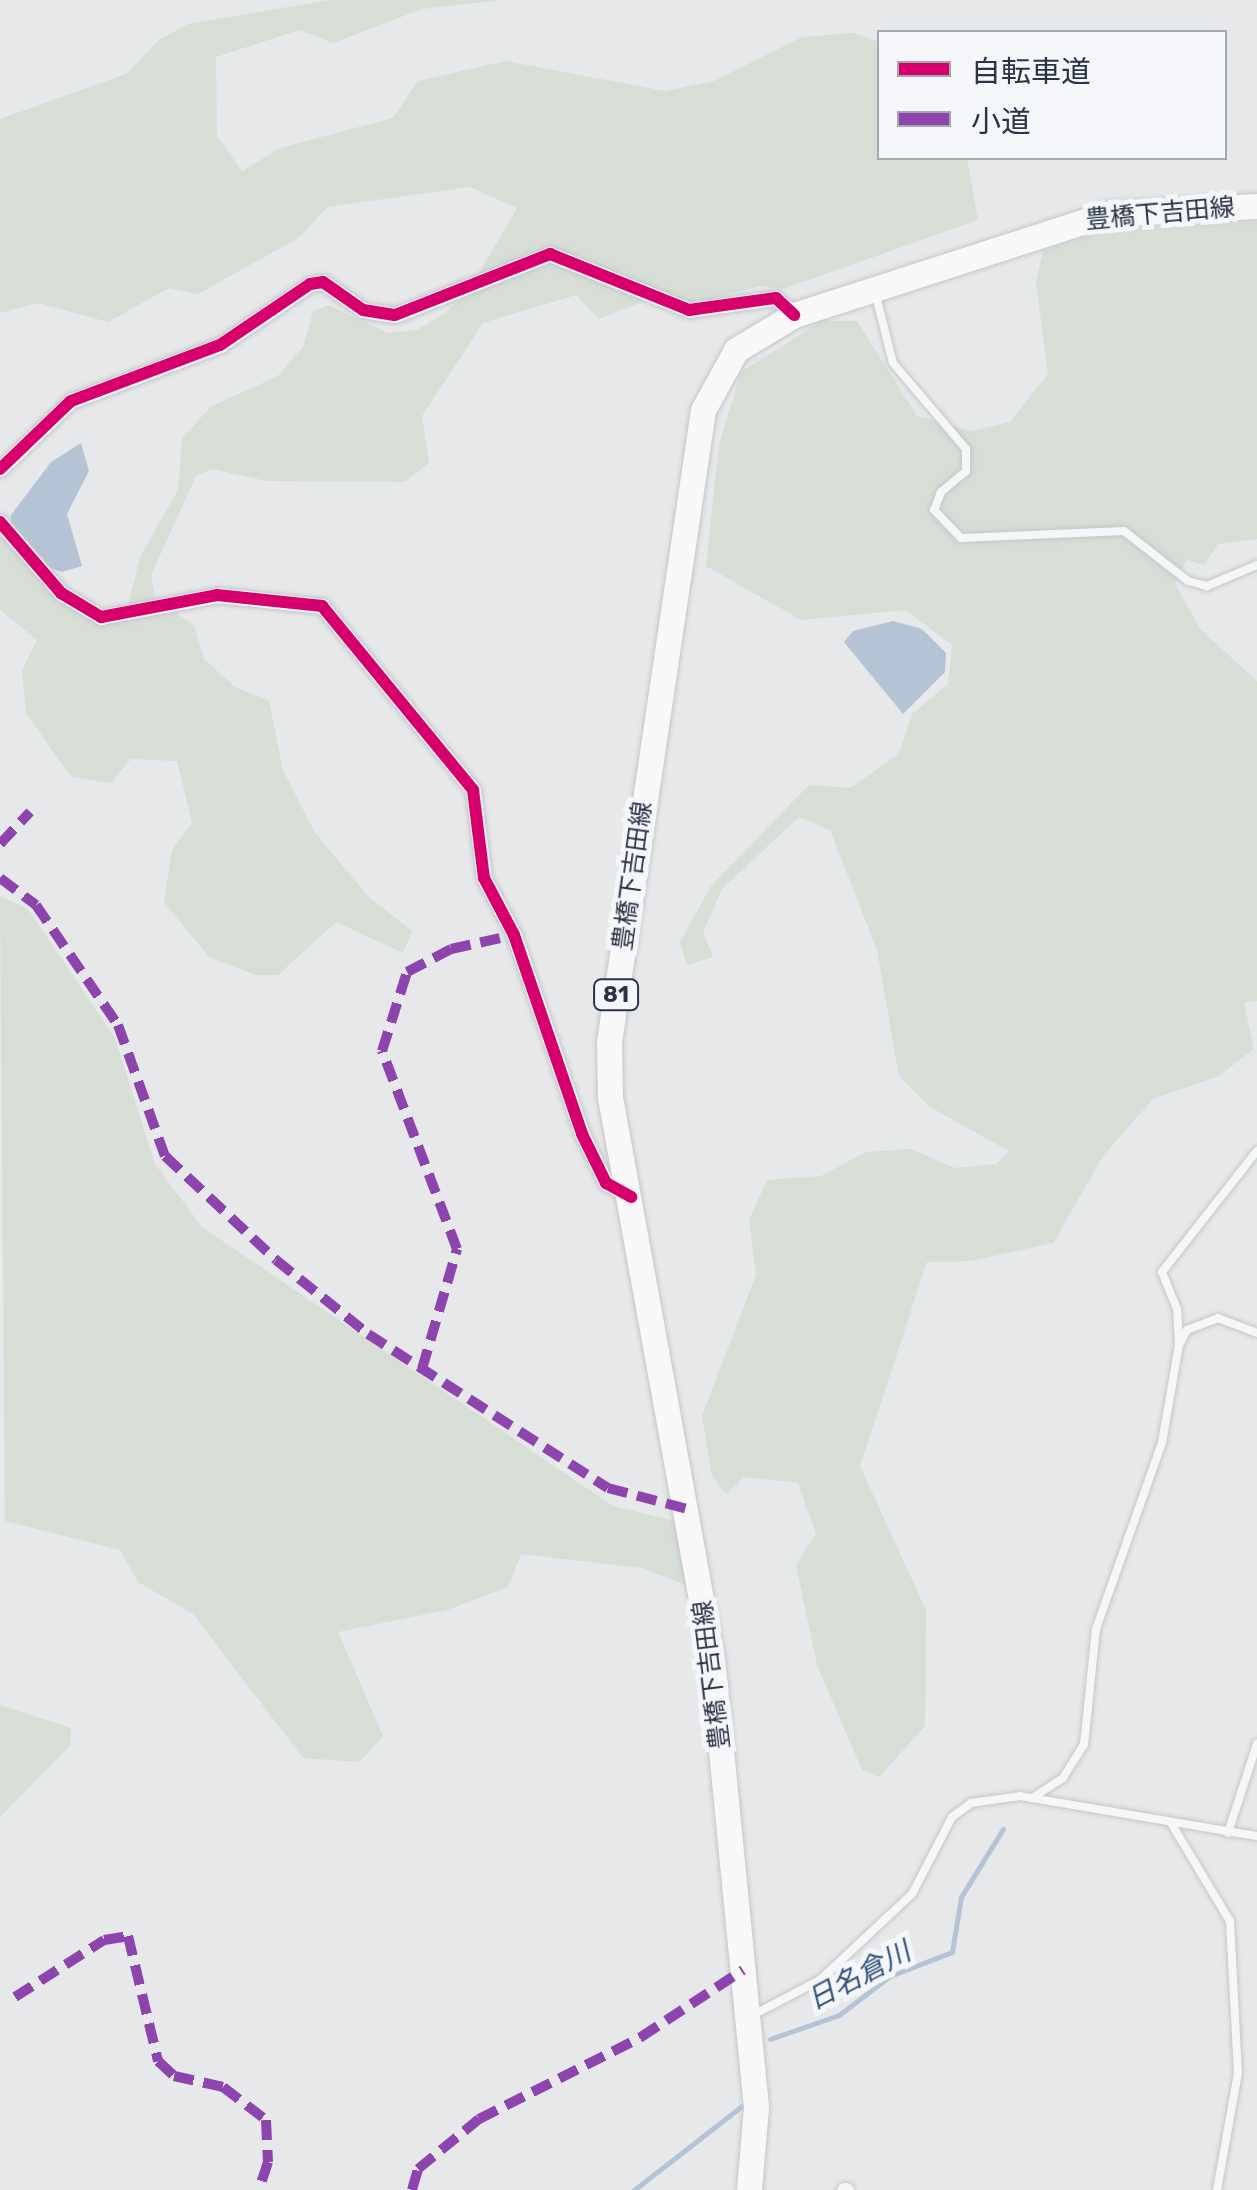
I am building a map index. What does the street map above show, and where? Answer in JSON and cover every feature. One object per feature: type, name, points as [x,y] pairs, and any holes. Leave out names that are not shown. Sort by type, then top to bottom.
[{"type":"main road","name":"豊橋下吉田線","points":[[749,2190],[756,2108],[712,1660],[632,1197],[610,1097],[609,1042],[692,462],[713,382],[736,350],[794,315],[874,286],[1107,214],[1257,206]]},
{"type":"street","points":[[0,469],[71,401],[220,346],[310,284],[323,282],[364,310],[394,316],[550,254],[688,310],[776,298],[794,315]]},
{"type":"street","points":[[0,522],[62,592],[101,617],[232,594],[322,606],[472,790],[484,878],[514,935],[582,1134],[606,1183],[632,1197]]},
{"type":"lane","points":[[874,286],[892,363],[966,449],[966,471],[941,492],[934,510],[961,538],[1124,531],[1188,581],[1207,586],[1257,565]]},
{"type":"lane","points":[[1032,1798],[1063,1778],[1084,1745],[1096,1629],[1162,1443],[1179,1345],[1177,1309],[1162,1272],[1257,1152]]},
{"type":"lane","points":[[1179,1345],[1188,1330],[1218,1318],[1257,1333]]},
{"type":"lane","points":[[1228,1834],[1257,1744]]},
{"type":"lane","points":[[748,2018],[820,1980],[912,1894],[952,1817],[971,1803],[1032,1798],[1257,1836]]},
{"type":"lane","points":[[1171,1823],[1218,1895],[1234,1948],[1238,2074],[1217,2190]]},
{"type":"shaded area","points":[[330,0],[502,0],[422,9],[333,43],[299,30],[216,57],[217,136],[242,171],[280,148],[393,118],[418,81],[506,61],[665,91],[714,81],[802,37],[854,33],[877,41],[877,160],[967,160],[978,220],[783,289],[760,286],[696,303],[664,293],[599,319],[576,295],[483,323],[422,416],[429,463],[405,482],[266,481],[212,469],[196,476],[151,575],[156,600],[194,625],[204,659],[235,687],[269,701],[283,770],[315,833],[368,896],[412,931],[403,953],[336,922],[278,975],[256,975],[209,957],[164,902],[172,850],[192,823],[177,761],[131,759],[110,783],[71,777],[26,713],[22,670],[37,640],[0,610],[0,536],[73,609],[99,621],[128,605],[140,557],[178,490],[182,439],[210,407],[278,376],[303,347],[313,312],[328,305],[388,333],[417,330],[446,312],[468,292],[517,208],[470,187],[327,207],[300,237],[198,294],[169,288],[108,322],[39,303],[0,313],[0,119],[126,74],[159,40],[188,24]]},
{"type":"shaded area","points":[[1257,222],[1257,539],[1218,544],[1204,565],[1187,560],[1175,584],[1201,630],[1257,681],[1257,1001],[1244,1003],[1254,1049],[1219,1076],[1153,1099],[1103,1156],[1053,1243],[971,1261],[927,1262],[860,1466],[926,1610],[925,1726],[879,1777],[862,1770],[817,1665],[796,1565],[816,1534],[798,1483],[744,1477],[726,1494],[712,1475],[702,1416],[756,1275],[749,1220],[767,1180],[821,1176],[866,1152],[911,1149],[955,1168],[996,1164],[1009,1151],[930,1107],[899,1076],[877,950],[830,830],[799,817],[722,889],[703,932],[713,957],[687,965],[680,942],[711,886],[809,785],[850,788],[899,754],[912,714],[948,684],[952,645],[905,610],[801,620],[706,566],[719,444],[741,372],[822,321],[857,321],[917,416],[971,431],[1010,422],[1048,374],[1036,282],[1043,251],[1106,230]]},
{"type":"shaded area","points":[[0,896],[28,909],[115,1038],[155,1164],[202,1227],[613,1506],[675,1521],[686,1585],[642,1568],[521,1554],[508,1587],[447,1610],[338,1632],[383,1736],[360,1762],[303,1758],[193,1614],[138,1582],[120,1550],[5,1521]]},
{"type":"shaded area","points":[[0,1705],[71,1728],[70,1746],[0,1817]]},
{"type":"water","points":[[81,443],[89,471],[67,514],[82,566],[62,572],[44,566],[10,526],[11,515],[51,462]]},
{"type":"water","points":[[893,621],[922,629],[946,653],[945,672],[903,714],[844,642],[853,631]]},
{"type":"waterway","name":"日名倉川","points":[[770,2039],[839,2015],[890,1976],[952,1952],[961,1897],[1003,1829]]},
{"type":"waterway","name":"日名倉川","points":[[634,2190],[742,2106]]},
{"type":"marked path","points":[[0,844],[30,812]]},
{"type":"marked path","points":[[0,878],[36,905],[118,1025],[165,1156],[276,1260],[368,1334],[608,1488],[691,1510]]},
{"type":"marked path","points":[[422,1369],[457,1249],[382,1051],[407,972],[451,949],[514,935]]},
{"type":"marked path","points":[[15,1997],[104,1940],[128,1936],[158,2061],[174,2076],[223,2087],[266,2120],[268,2162],[259,2190]]},
{"type":"marked path","points":[[412,2190],[418,2169],[479,2119],[641,2037],[743,1970]]},
{"type":"cycle path","points":[[0,469],[71,401],[220,345],[310,284],[323,282],[363,310],[395,315],[550,254],[689,310],[776,298],[794,315]]},
{"type":"cycle path","points":[[0,522],[61,593],[101,617],[217,595],[322,606],[473,790],[484,878],[514,935],[582,1134],[606,1183],[631,1197]]}]
